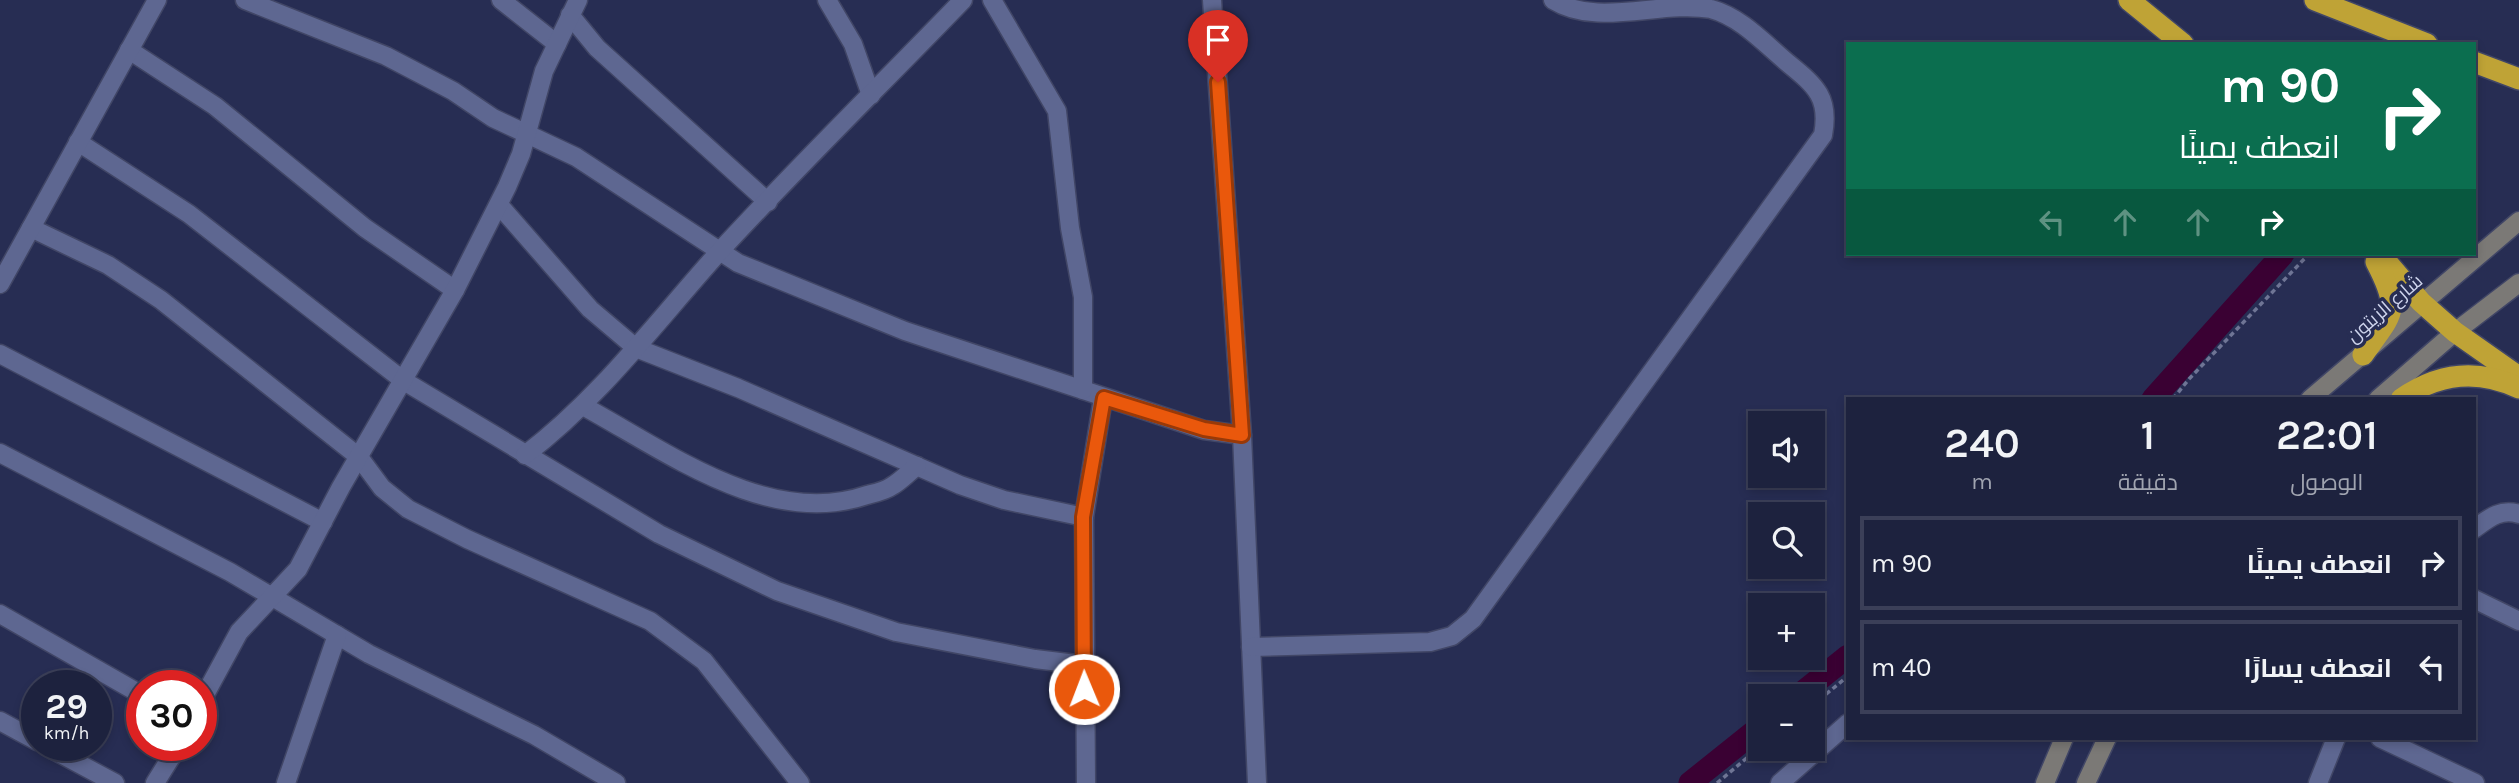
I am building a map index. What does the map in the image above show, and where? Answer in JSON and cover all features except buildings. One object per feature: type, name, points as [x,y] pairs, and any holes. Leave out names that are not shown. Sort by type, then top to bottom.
[{"type":"highway","points":[[2129,0],[2181,42]]},
{"type":"highway","points":[[2315,0],[2422,42]]},
{"type":"highway","points":[[2476,63],[2519,79]]},
{"type":"highway","points":[[2363,355],[2388,319],[2393,304],[2391,291],[2373,256]]},
{"type":"highway","points":[[2382,256],[2421,302],[2455,332],[2519,377]]},
{"type":"highway","points":[[2404,397],[2417,387],[2448,375],[2478,375],[2519,388]]},
{"type":"main road","name":"شارع الزيتون","points":[[2312,397],[2519,221]]},
{"type":"main road","points":[[2380,397],[2455,332],[2519,283]]},
{"type":"main road","points":[[2045,783],[2063,740]]},
{"type":"main road","points":[[2086,783],[2106,740]]},
{"type":"street","points":[[0,284],[158,0]]},
{"type":"street","points":[[245,0],[386,56],[525,135],[576,157],[738,263],[905,331],[1204,429],[1242,435]]},
{"type":"street","points":[[501,0],[557,44]]},
{"type":"street","points":[[827,0],[853,44],[872,95]]},
{"type":"street","points":[[525,455],[562,427],[583,406],[720,251],[963,0]]},
{"type":"street","points":[[992,0],[1057,111],[1070,228],[1083,298],[1083,390]]},
{"type":"street","points":[[1212,0],[1242,435],[1257,783]]},
{"type":"street","points":[[1251,647],[1430,642],[1452,636],[1473,619],[1823,135],[1827,113],[1821,96],[1804,77],[1734,18],[1685,5],[1592,11],[1568,9],[1553,0]]},
{"type":"street","points":[[217,673],[239,632],[298,569],[455,290],[499,205],[521,154],[544,71],[574,8]]},
{"type":"street","points":[[574,8],[597,48],[768,202]]},
{"type":"street","points":[[130,50],[215,106],[365,228],[455,290]]},
{"type":"street","points":[[78,142],[189,214],[404,381],[659,534],[787,596],[896,632],[1010,655],[1084,665]]},
{"type":"street","points":[[499,205],[581,299],[636,348],[700,372],[960,485],[1004,500],[1083,517]]},
{"type":"street","points":[[31,228],[108,265],[161,300],[359,457],[382,488],[408,509],[467,539],[650,621],[704,661],[782,765],[800,783]]},
{"type":"street","points":[[0,354],[323,522]]},
{"type":"street","points":[[1086,783],[1083,517],[1104,398]]},
{"type":"street","points":[[583,406],[712,475],[745,489],[807,505],[828,505],[891,487],[917,466]]},
{"type":"street","points":[[0,453],[271,596],[449,695],[534,735],[616,783]]},
{"type":"street","points":[[2476,528],[2495,514],[2510,511],[2519,514]]},
{"type":"street","points":[[2476,600],[2519,621]]},
{"type":"street","points":[[0,614],[126,686]]},
{"type":"street","points":[[286,783],[337,635]]},
{"type":"street","points":[[0,721],[21,732]]},
{"type":"street","points":[[1780,783],[1846,725]]},
{"type":"street","points":[[2318,783],[2335,740]]},
{"type":"street","points":[[2384,740],[2475,783]]},
{"type":"street","points":[[74,761],[115,783]]},
{"type":"street","points":[[155,783],[169,761]]},
{"type":"path","points":[[2175,397],[2307,256]]},
{"type":"path","points":[[1825,695],[1846,678]]},
{"type":"path","points":[[1717,783],[1748,757]]},
{"type":"waterway","points":[[2155,397],[2281,256]]},
{"type":"waterway","points":[[1813,684],[1846,658]]},
{"type":"waterway","points":[[1690,783],[1748,737]]},
{"type":"route","points":[[1084,689],[1083,517],[1104,398],[1204,429],[1242,435],[1218,82]]}]
